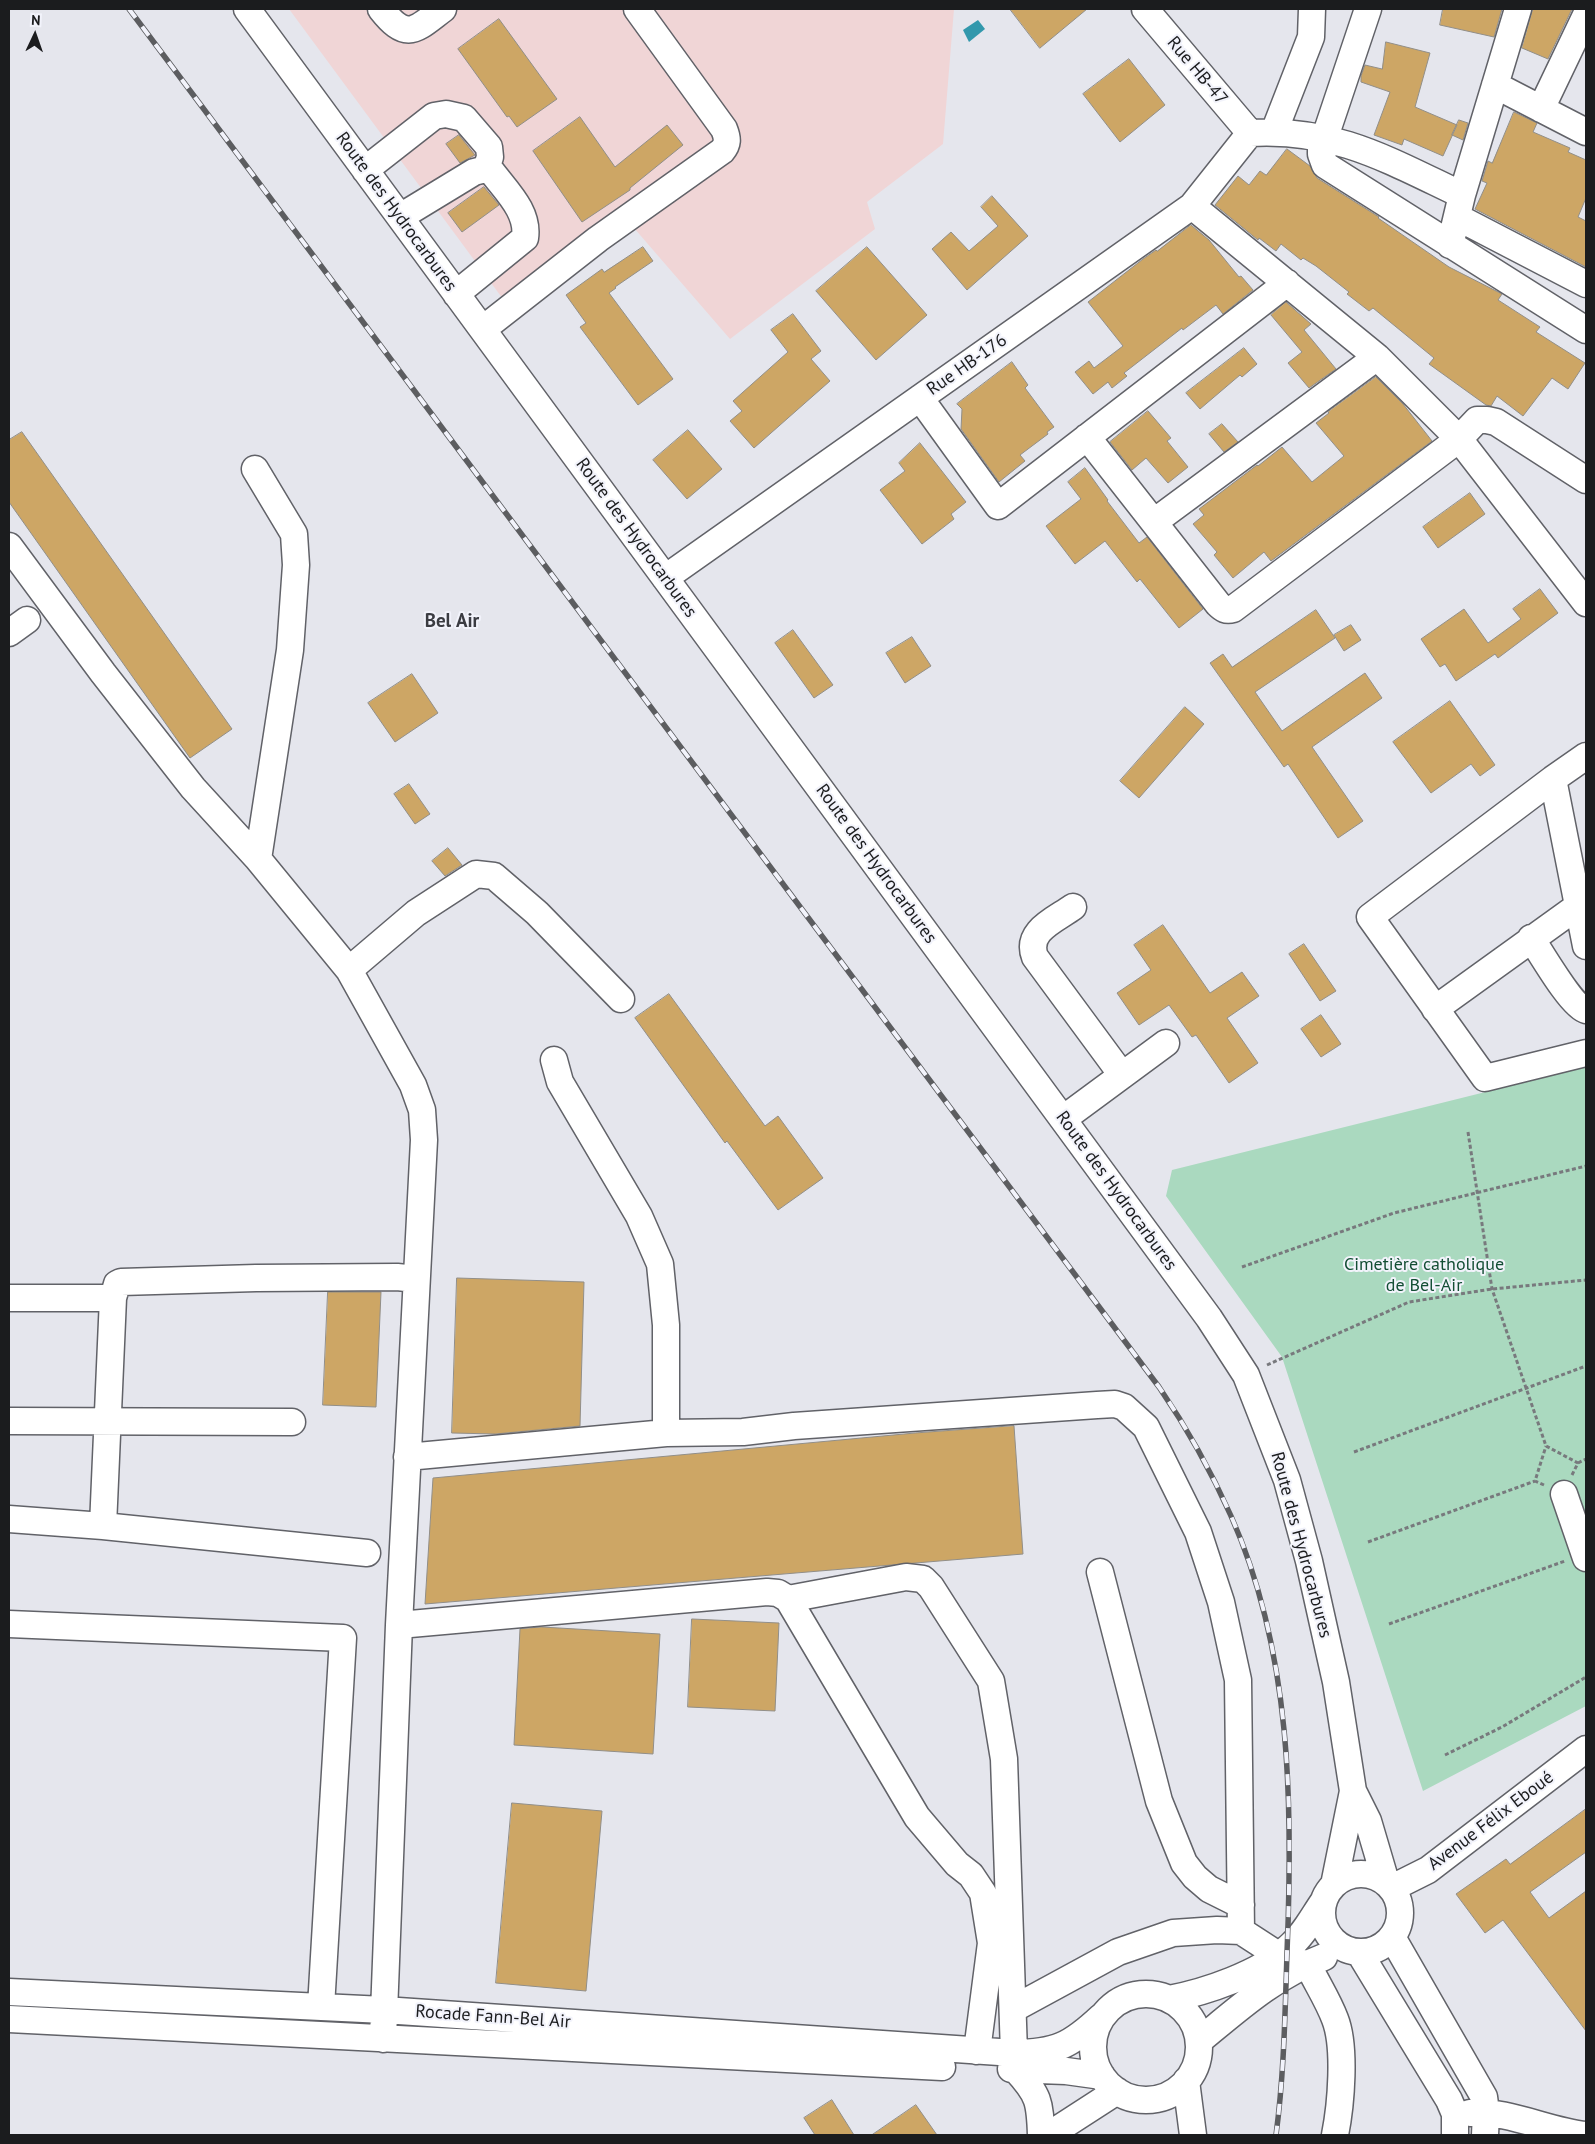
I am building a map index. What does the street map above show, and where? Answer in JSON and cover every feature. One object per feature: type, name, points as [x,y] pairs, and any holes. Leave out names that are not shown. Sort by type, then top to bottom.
[{"type":"street","name":"Route des Hydrocarbures","points":[[247,9],[1209,1318],[1246,1375],[1287,1480],[1309,1561],[1336,1682],[1353,1791],[1368,1821],[1389,1885]]},
{"type":"street","points":[[381,9],[392,23],[408,30],[417,28],[443,9]]},
{"type":"street","points":[[483,330],[598,239],[722,152],[727,145],[727,137],[724,130],[637,9]]},
{"type":"street","name":"Rue HB-47","points":[[1145,9],[1262,132]]},
{"type":"street","name":"Rue HB-176","points":[[665,578],[1192,206],[1262,132],[1311,37],[1312,9]]},
{"type":"street","points":[[1368,9],[1325,137],[1321,154],[1325,165],[1586,330]]},
{"type":"street","points":[[1450,245],[1459,206],[1518,9]]},
{"type":"street","points":[[1541,109],[1586,15]]},
{"type":"street","points":[[1495,85],[1586,132]]},
{"type":"street","points":[[365,170],[434,116],[446,114],[464,118],[489,147],[490,157],[486,169]]},
{"type":"street","points":[[1262,132],[1325,137],[1367,150],[1586,284]]},
{"type":"street","points":[[400,217],[474,172],[486,169],[492,172],[524,215],[525,238],[456,294]]},
{"type":"street","points":[[1192,206],[1377,357],[1459,439],[1585,599]]},
{"type":"street","points":[[920,398],[998,506],[1287,283]]},
{"type":"street","points":[[1154,522],[1377,357]]},
{"type":"street","points":[[1087,437],[1224,610],[1233,609],[1459,439],[1477,420],[1496,422],[1586,480]]},
{"type":"street","points":[[255,470],[294,534],[296,565],[290,650],[258,859]]},
{"type":"street","points":[[9,546],[103,673],[192,788],[258,859],[349,970],[412,1085],[422,1110],[424,1140],[399,1625],[383,2039]]},
{"type":"street","points":[[1586,756],[1370,917],[1485,1078],[1586,1053]]},
{"type":"street","points":[[1553,779],[1586,946]]},
{"type":"street","points":[[349,970],[416,913],[476,874],[494,876],[537,913],[621,999]]},
{"type":"street","points":[[1435,1009],[1531,938],[1578,906]]},
{"type":"street","points":[[1073,907],[1037,932],[1032,941],[1032,949],[1035,957],[1122,1075]]},
{"type":"street","points":[[1531,938],[1570,996],[1580,1008],[1586,1010]]},
{"type":"street","points":[[1063,1119],[1166,1043]]},
{"type":"street","points":[[554,1060],[560,1082],[639,1216],[660,1264],[666,1325],[666,1432]]},
{"type":"street","points":[[102,1526],[114,1287],[122,1282],[256,1278],[397,1277],[416,1279]]},
{"type":"street","points":[[9,1298],[112,1298]]},
{"type":"street","points":[[408,1456],[666,1432],[744,1432],[804,1425],[1097,1405],[1115,1404],[1132,1412],[1146,1427],[1198,1532],[1221,1602],[1238,1680],[1241,1931]]},
{"type":"street","points":[[9,1421],[292,1422]]},
{"type":"street","points":[[1564,1494],[1586,1556]]},
{"type":"street","points":[[9,1519],[102,1526],[368,1553]]},
{"type":"street","points":[[1100,1572],[1159,1801],[1180,1854],[1195,1877],[1209,1889],[1241,1905]]},
{"type":"street","points":[[788,1599],[906,1577],[923,1578],[931,1587],[991,1681],[1004,1759],[1015,2061],[1039,2101],[1042,2135]]},
{"type":"street","points":[[399,1625],[768,1592],[778,1593],[788,1599],[917,1817],[957,1864],[971,1875],[983,1893],[991,1943],[976,2060],[1015,2061],[1074,2072],[1109,2083],[1134,2098],[1154,2099],[1177,2089],[1186,2080],[1196,2062],[1199,2041],[1194,2024],[1183,2009],[1169,1999],[1154,1994],[1139,1994],[1124,1998],[1112,2006],[1080,2036],[1062,2046],[1015,2061]]},
{"type":"street","points":[[9,1624],[343,1638],[321,2007]]},
{"type":"street","name":"Avenue Félix Eboué","points":[[1389,1885],[1428,1870],[1586,1748]]},
{"type":"street","name":"Route des Hydrocarbures","points":[[1328,1894],[1353,1791]]},
{"type":"street","points":[[1169,1999],[1196,1994],[1221,1985],[1278,1956],[1300,1936],[1328,1894],[1342,1878],[1353,1874],[1376,1876],[1389,1885],[1398,1900],[1400,1913],[1398,1926],[1392,1937],[1382,1946],[1371,1951],[1353,1951],[1307,1963],[1250,1998],[1199,2041]]},
{"type":"street","points":[[1328,1894],[1322,1914],[1324,1926],[1329,1936],[1337,1944],[1353,1951],[1449,2100],[1455,2125],[1486,2124],[1578,2132]]},
{"type":"street","points":[[1013,2010],[1118,1952],[1173,1934],[1217,1930],[1241,1931],[1278,1956]]},
{"type":"street","points":[[1392,1937],[1484,2098],[1486,2124]]},
{"type":"street","points":[[1307,1963],[1336,2020],[1341,2055],[1340,2114],[1335,2135]]},
{"type":"street","name":"Rocade Fann-Bel Air","points":[[9,1992],[384,2010],[976,2060]]},
{"type":"street","points":[[1101,2017],[1095,2031],[1093,2047],[1095,2062],[1109,2083]]},
{"type":"street","name":"Rocade Fann-Bel Air","points":[[9,2019],[383,2039],[976,2060]]},
{"type":"street","points":[[1186,2080],[1193,2135]]},
{"type":"street","points":[[1049,2135],[1109,2083]]},
{"type":"path","points":[[1468,1132],[1492,1289],[1524,1388],[1546,1446],[1535,1481]]},
{"type":"path","points":[[1242,1267],[1394,1213],[1586,1166]]},
{"type":"path","points":[[1246,1375],[1409,1302],[1492,1289],[1586,1280]]},
{"type":"path","points":[[1354,1452],[1586,1366]]},
{"type":"path","points":[[1546,1446],[1578,1462],[1586,1460]]},
{"type":"path","points":[[1368,1542],[1535,1481],[1564,1494],[1578,1462]]},
{"type":"path","points":[[1389,1624],[1586,1556]]},
{"type":"path","points":[[1445,1755],[1502,1727],[1586,1677]]},
{"type":"shaded area","points":[[289,9],[954,9],[943,144],[867,202],[875,229],[730,339],[634,228],[514,314]]},
{"type":"green space","name":"Cimetière catholique de Bel-Air","points":[[1586,1067],[1586,1706],[1423,1791],[1282,1357],[1166,1196],[1172,1170]]},
{"type":"water","points":[[978,20],[985,29],[969,42],[963,30]]},
{"type":"building","points":[[1010,9],[1087,9],[1040,48]]},
{"type":"building","points":[[1443,9],[1502,9],[1494,37],[1440,25]]},
{"type":"building","points":[[1533,9],[1572,9],[1548,59],[1522,48]]},
{"type":"building","points":[[499,19],[557,99],[517,127],[509,116],[507,117],[458,49]]},
{"type":"building","points":[[1386,42],[1430,53],[1415,107],[1457,125],[1443,156],[1404,139],[1402,145],[1374,135],[1390,92],[1361,82],[1361,76],[1365,65],[1382,69]]},
{"type":"building","points":[[1129,59],[1165,105],[1120,142],[1083,94]]},
{"type":"building","points":[[1514,112],[1537,123],[1533,132],[1570,148],[1568,152],[1586,160],[1586,198],[1578,217],[1586,221],[1586,267],[1475,209],[1487,183],[1482,181],[1488,161],[1492,163]]},
{"type":"building","points":[[580,117],[615,167],[667,125],[683,145],[630,188],[630,190],[582,222],[533,151]]},
{"type":"building","points":[[1459,120],[1468,123],[1463,140],[1452,135]]},
{"type":"building","points":[[459,135],[475,155],[460,163],[446,144]]},
{"type":"building","points":[[1287,149],[1310,166],[1317,178],[1379,217],[1449,267],[1502,294],[1498,300],[1540,327],[1536,332],[1585,363],[1568,389],[1552,378],[1523,416],[1497,396],[1491,406],[1486,405],[1429,364],[1434,358],[1373,308],[1369,311],[1347,294],[1349,292],[1316,266],[1303,258],[1301,260],[1281,244],[1276,251],[1259,238],[1258,240],[1215,205],[1238,176],[1249,185],[1260,171],[1266,175]]},
{"type":"building","points":[[484,187],[499,205],[462,232],[448,213]]},
{"type":"building","points":[[992,196],[1028,236],[967,290],[932,249],[951,232],[969,251],[998,226],[981,207]]},
{"type":"building","points":[[1191,225],[1209,240],[1239,277],[1241,276],[1253,290],[1223,314],[1216,305],[1183,330],[1182,328],[1124,373],[1127,376],[1112,388],[1108,382],[1093,394],[1075,372],[1089,361],[1094,368],[1123,346],[1088,302],[1143,259],[1157,251]]},
{"type":"building","points":[[643,247],[653,261],[609,293],[673,379],[638,405],[580,327],[586,323],[566,295],[602,269],[604,272]]},
{"type":"building","points":[[867,247],[927,315],[876,360],[816,291]]},
{"type":"building","points":[[1286,302],[1311,324],[1304,330],[1336,369],[1309,388],[1288,363],[1302,352],[1271,315]]},
{"type":"building","points":[[793,314],[821,351],[811,359],[830,381],[754,448],[730,421],[742,411],[733,401],[788,352],[771,330]]},
{"type":"building","points":[[1244,348],[1257,364],[1242,377],[1240,375],[1200,409],[1186,393]]},
{"type":"building","points":[[1012,362],[1028,385],[1025,388],[1054,427],[1047,432],[1048,434],[1020,455],[1025,461],[999,482],[961,429],[962,409],[957,404]]},
{"type":"building","points":[[1376,377],[1403,404],[1432,441],[1271,561],[1264,552],[1233,578],[1214,555],[1217,552],[1193,524],[1204,515],[1199,509],[1282,447],[1312,482],[1344,456],[1316,423]]},
{"type":"building","points":[[1148,411],[1171,438],[1167,441],[1188,467],[1168,483],[1146,458],[1132,470],[1110,442]]},
{"type":"building","points":[[1222,424],[1238,442],[1224,452],[1209,434]]},
{"type":"building","points":[[688,430],[722,469],[687,499],[653,460]]},
{"type":"building","points":[[22,432],[232,729],[190,758],[9,502],[9,440]]},
{"type":"building","points":[[920,443],[966,502],[951,514],[954,519],[922,544],[880,490],[905,471],[899,463]]},
{"type":"building","points":[[1085,468],[1139,543],[1147,537],[1203,609],[1179,628],[1140,579],[1137,582],[1105,541],[1075,564],[1046,526],[1081,499],[1068,482]]},
{"type":"building","points":[[1470,493],[1485,514],[1438,548],[1423,527]]},
{"type":"building","points":[[1540,589],[1558,613],[1498,658],[1495,654],[1456,681],[1445,664],[1440,667],[1421,639],[1464,609],[1488,643],[1521,619],[1513,609]]},
{"type":"building","points":[[1316,610],[1335,638],[1255,692],[1282,731],[1365,673],[1382,698],[1312,747],[1363,821],[1338,838],[1288,764],[1284,767],[1210,663],[1223,654],[1232,667]]},
{"type":"building","points":[[1351,625],[1361,640],[1344,651],[1334,635]]},
{"type":"building","points":[[793,630],[833,685],[814,698],[775,643]]},
{"type":"building","points":[[912,637],[931,666],[905,683],[886,653]]},
{"type":"building","points":[[412,674],[438,713],[395,742],[368,703]]},
{"type":"building","points":[[1450,701],[1495,765],[1480,776],[1471,764],[1431,793],[1393,742]]},
{"type":"building","points":[[1185,707],[1204,724],[1139,798],[1120,781]]},
{"type":"building","points":[[409,784],[430,814],[415,824],[394,794]]},
{"type":"building","points":[[448,848],[462,865],[445,876],[432,861]]},
{"type":"building","points":[[1163,925],[1210,993],[1242,972],[1259,996],[1227,1018],[1258,1063],[1229,1083],[1196,1035],[1192,1037],[1169,1005],[1139,1025],[1117,993],[1151,970],[1134,945]]},
{"type":"building","points":[[1304,944],[1336,991],[1320,1001],[1289,954]]},
{"type":"building","points":[[669,994],[765,1126],[778,1116],[823,1178],[778,1210],[727,1141],[725,1143],[635,1018]]},
{"type":"building","points":[[1321,1015],[1341,1044],[1321,1057],[1301,1029]]},
{"type":"building","points":[[457,1278],[584,1282],[580,1426],[495,1434],[452,1433]]},
{"type":"building","points":[[328,1292],[381,1292],[376,1407],[323,1405]]},
{"type":"building","points":[[1014,1426],[1023,1554],[425,1604],[433,1478],[915,1433]]},
{"type":"building","points":[[692,1619],[779,1623],[775,1711],[688,1707]]},
{"type":"building","points":[[542,1627],[660,1634],[653,1754],[514,1745],[520,1629]]},
{"type":"building","points":[[512,1803],[602,1811],[586,1991],[496,1983]]},
{"type":"building","points":[[1586,1809],[1586,1852],[1530,1892],[1549,1918],[1586,1891],[1586,2031],[1503,1920],[1485,1933],[1456,1894],[1506,1859],[1510,1864]]},
{"type":"building","points":[[832,2100],[854,2135],[815,2135],[804,2118]]},
{"type":"building","points":[[916,2105],[937,2135],[872,2135]]},
{"type":"railway","points":[[129,9],[1159,1387],[1207,1466],[1231,1516],[1251,1568],[1266,1621],[1277,1676],[1284,1731],[1288,1786],[1289,1898],[1284,2044],[1276,2135]]},
{"type":"district","name":"Bel Air","points":[[452,622]]}]
